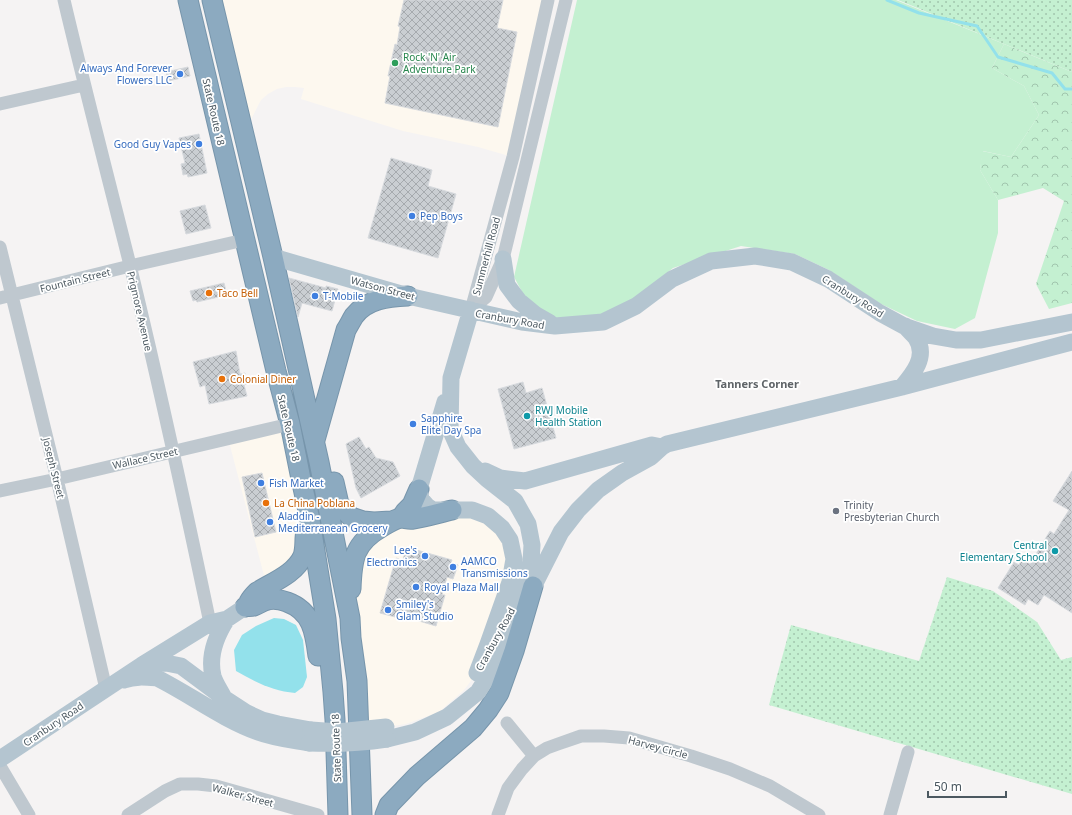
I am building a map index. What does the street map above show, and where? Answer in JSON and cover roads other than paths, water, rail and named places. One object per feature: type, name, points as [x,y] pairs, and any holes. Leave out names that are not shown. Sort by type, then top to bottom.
[{"type":"highway","name":"State Route 18","points":[[188,0],[244,240],[290,424],[310,520],[326,619],[334,692],[338,815]]},
{"type":"highway","points":[[212,0],[273,257],[319,462],[350,618]]},
{"type":"highway","points":[[314,442],[346,330],[355,315],[367,304],[384,298],[408,296]]},
{"type":"highway","points":[[319,462],[332,475],[339,504],[351,517],[363,521],[374,522],[411,519],[452,510]]},
{"type":"highway","points":[[362,815],[357,681],[351,638],[350,618],[352,568],[355,554],[361,544],[372,532],[397,520],[412,505],[419,489]]},
{"type":"highway","points":[[245,607],[256,593],[294,569],[302,556],[306,544],[305,533],[310,520]]},
{"type":"highway","points":[[385,815],[389,805],[417,776],[473,728],[488,710],[499,693],[514,652],[533,586]]},
{"type":"highway","points":[[245,607],[275,599],[293,604],[301,609],[308,617],[314,631],[320,667],[334,692]]},
{"type":"main road","name":"Cranbury Road","points":[[142,665],[166,663],[181,666],[247,713],[262,720],[278,724],[333,744],[362,743],[439,712],[464,690],[477,673],[494,645],[525,582],[531,562],[532,545],[528,524],[515,501],[473,466],[458,447],[450,429],[451,378],[472,310],[522,322],[556,326],[604,322],[636,306],[672,279],[711,261],[755,256],[792,262],[828,279],[880,313],[904,326],[933,336],[956,340],[981,340],[1072,322]]},
{"type":"main road","name":"Watson Street","points":[[273,257],[408,296],[472,310]]},
{"type":"main road","points":[[503,259],[507,284],[519,301],[536,315],[556,326]]},
{"type":"main road","points":[[902,387],[911,376],[919,362],[920,349],[916,338],[904,326]]},
{"type":"main road","name":"Cranbury Road","points":[[386,733],[415,732],[447,717],[478,692],[497,662],[533,586],[561,532],[578,510],[598,490],[622,473],[651,457],[667,444],[902,387],[1072,342]]},
{"type":"main road","points":[[451,378],[419,489],[421,499],[426,506],[433,510],[472,510],[488,516],[502,528],[510,540],[514,559],[510,582],[477,673]]},
{"type":"main road","points":[[473,466],[500,478],[524,481],[652,445],[662,447]]},
{"type":"main road","name":"Cranbury Road","points":[[1,757],[192,634],[210,623],[227,619],[245,607]]},
{"type":"main road","points":[[224,698],[214,677],[211,662],[212,653],[220,630],[227,619]]},
{"type":"main road","points":[[192,634],[184,651],[181,666],[184,678],[199,702]]},
{"type":"main road","name":"Cranbury Road","points":[[106,689],[132,677],[157,678],[246,728],[259,733],[280,738],[310,736]]},
{"type":"street","name":"Prigmore Avenue","points":[[64,0],[130,266],[173,451],[210,623]]},
{"type":"street","name":"Summerhill Road","points":[[472,310],[514,156],[548,0]]},
{"type":"street","name":"Summerhill Road","points":[[472,310],[486,297],[503,259],[566,0]]},
{"type":"street","points":[[0,104],[84,85]]},
{"type":"street","name":"Fountain Street","points":[[6,297],[130,266],[244,240]]},
{"type":"street","name":"Joseph Street","points":[[0,247],[6,297],[57,479],[106,689]]},
{"type":"street","name":"Wallace Street","points":[[0,491],[290,424]]},
{"type":"street","points":[[507,723],[534,756]]},
{"type":"street","name":"Harvey Circle","points":[[498,815],[508,788],[534,756],[552,746],[582,736],[629,738],[691,756],[730,769],[770,786],[820,815]]},
{"type":"street","points":[[890,815],[908,752]]},
{"type":"street","points":[[1,757],[29,815]]},
{"type":"street","name":"Walker Street","points":[[128,815],[165,791],[180,784],[216,786],[318,815]]},
{"type":"water","points":[[274,618],[284,619],[296,625],[303,640],[307,677],[303,687],[295,693],[264,685],[236,671],[234,650],[242,635],[256,626]]},
{"type":"waterway","points":[[887,0],[919,13],[977,26],[998,57],[1052,73],[1065,89],[1072,89]]},
{"type":"place","name":"Rock 'N' Air Adventure Park","points":[[395,63]]},
{"type":"place","name":"Always And Forever Flowers LLC","points":[[180,74]]},
{"type":"place","name":"Good Guy Vapes","points":[[199,144]]},
{"type":"place","name":"Pep Boys","points":[[412,216]]},
{"type":"place","name":"Taco Bell","points":[[209,293]]},
{"type":"place","name":"T-Mobile","points":[[315,296]]},
{"type":"place","name":"Colonial Diner","points":[[222,379]]},
{"type":"place","name":"RWJ Mobile Health Station","points":[[527,416]]},
{"type":"place","name":"Sapphire Elite Day Spa","points":[[413,424]]},
{"type":"place","name":"Fish Market","points":[[261,483]]},
{"type":"place","name":"La China Poblana","points":[[266,503]]},
{"type":"place","name":"Trinity Presbyterian Church","points":[[836,511]]},
{"type":"place","name":"Aladdin - Mediterranean Grocery","points":[[270,522]]},
{"type":"place","name":"Central Elementary School","points":[[1055,551]]},
{"type":"place","name":"Lee's Electronics","points":[[425,556]]},
{"type":"place","name":"AAMCO Transmissions","points":[[453,567]]},
{"type":"place","name":"Royal Plaza Mall","points":[[416,587]]},
{"type":"place","name":"Smiley's Glam Studio","points":[[388,610]]},
{"type":"district","name":"Tanners Corner","points":[[757,384]]}]
